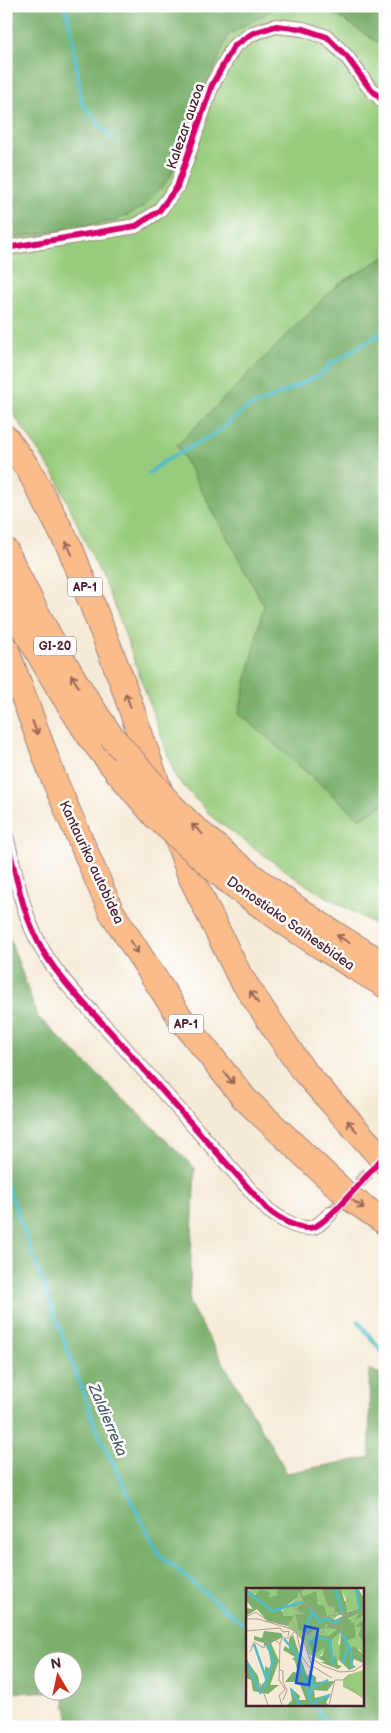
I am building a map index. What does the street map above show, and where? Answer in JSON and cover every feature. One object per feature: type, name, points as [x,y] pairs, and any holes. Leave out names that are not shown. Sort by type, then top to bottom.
[{"type":"highway","name":"AP-1","points":[[6,438],[29,470],[71,550],[120,676],[190,875],[239,975],[297,1061],[385,1162]]},
{"type":"highway","name":"Donostiako Saihesbidea","points":[[6,551],[22,585],[89,705],[111,736],[230,871],[273,892],[336,935],[385,964]]},
{"type":"highway","name":"Donostiako Saihesbidea","points":[[6,594],[60,690],[90,737],[156,817],[230,871],[309,939],[385,985]]},
{"type":"highway","name":"Kantauriko autobidea","points":[[6,650],[53,777],[111,911],[179,1016],[244,1098],[350,1198],[385,1222]]},
{"type":"street","name":"Kalezar auzoa","points":[[6,248],[136,226],[159,211],[178,187],[212,85],[234,46],[253,33],[276,26],[303,29],[326,37],[347,57],[368,86],[385,103]]},
{"type":"street","points":[[6,836],[26,913],[42,949],[68,984],[268,1210],[284,1222],[297,1227],[313,1227],[330,1214]]},
{"type":"green space","points":[[6,6],[279,6],[228,35],[169,179],[142,208],[114,221],[6,239]]},
{"type":"green space","points":[[279,6],[323,6],[385,47],[385,257],[337,285],[177,445],[264,605],[239,713],[360,819],[385,803],[385,930],[306,885],[214,819],[176,778],[116,609],[57,479],[6,403],[6,239],[114,221],[169,179],[228,35]]},
{"type":"green space","points":[[323,6],[385,6],[385,47]]},
{"type":"green space","points":[[385,257],[385,803],[360,819],[239,713],[264,605],[177,445],[337,285]]},
{"type":"green space","points":[[6,927],[37,1016],[195,1168],[189,1303],[287,1473],[370,1457],[369,1369],[385,1376],[385,1727],[70,1727],[65,1700],[82,1700],[82,1650],[32,1650],[32,1692],[6,1693]]},
{"type":"waterway","points":[[6,9],[9,6]]},
{"type":"waterway","points":[[65,6],[71,28],[82,103],[111,138]]},
{"type":"waterway","points":[[149,473],[163,462],[215,434],[247,408],[318,376],[331,364],[385,331]]},
{"type":"waterway","name":"Zaldierreka","points":[[6,1182],[98,1433],[159,1555],[246,1626]]},
{"type":"waterway","points":[[358,1321],[385,1356]]},
{"type":"waterway","name":"Zaldierreka","points":[[315,1706],[329,1727]]},
{"type":"tunnel","points":[[330,1214],[385,1155]]},
{"type":"cycle path","points":[[6,248],[136,226],[159,211],[177,187],[212,85],[234,46],[253,33],[276,26],[303,29],[327,37],[347,57],[368,86],[385,103]]},
{"type":"cycle path","points":[[6,836],[29,922],[51,963],[73,992],[124,1046],[268,1210],[296,1226],[302,1228],[314,1227],[340,1206],[385,1155]]}]
